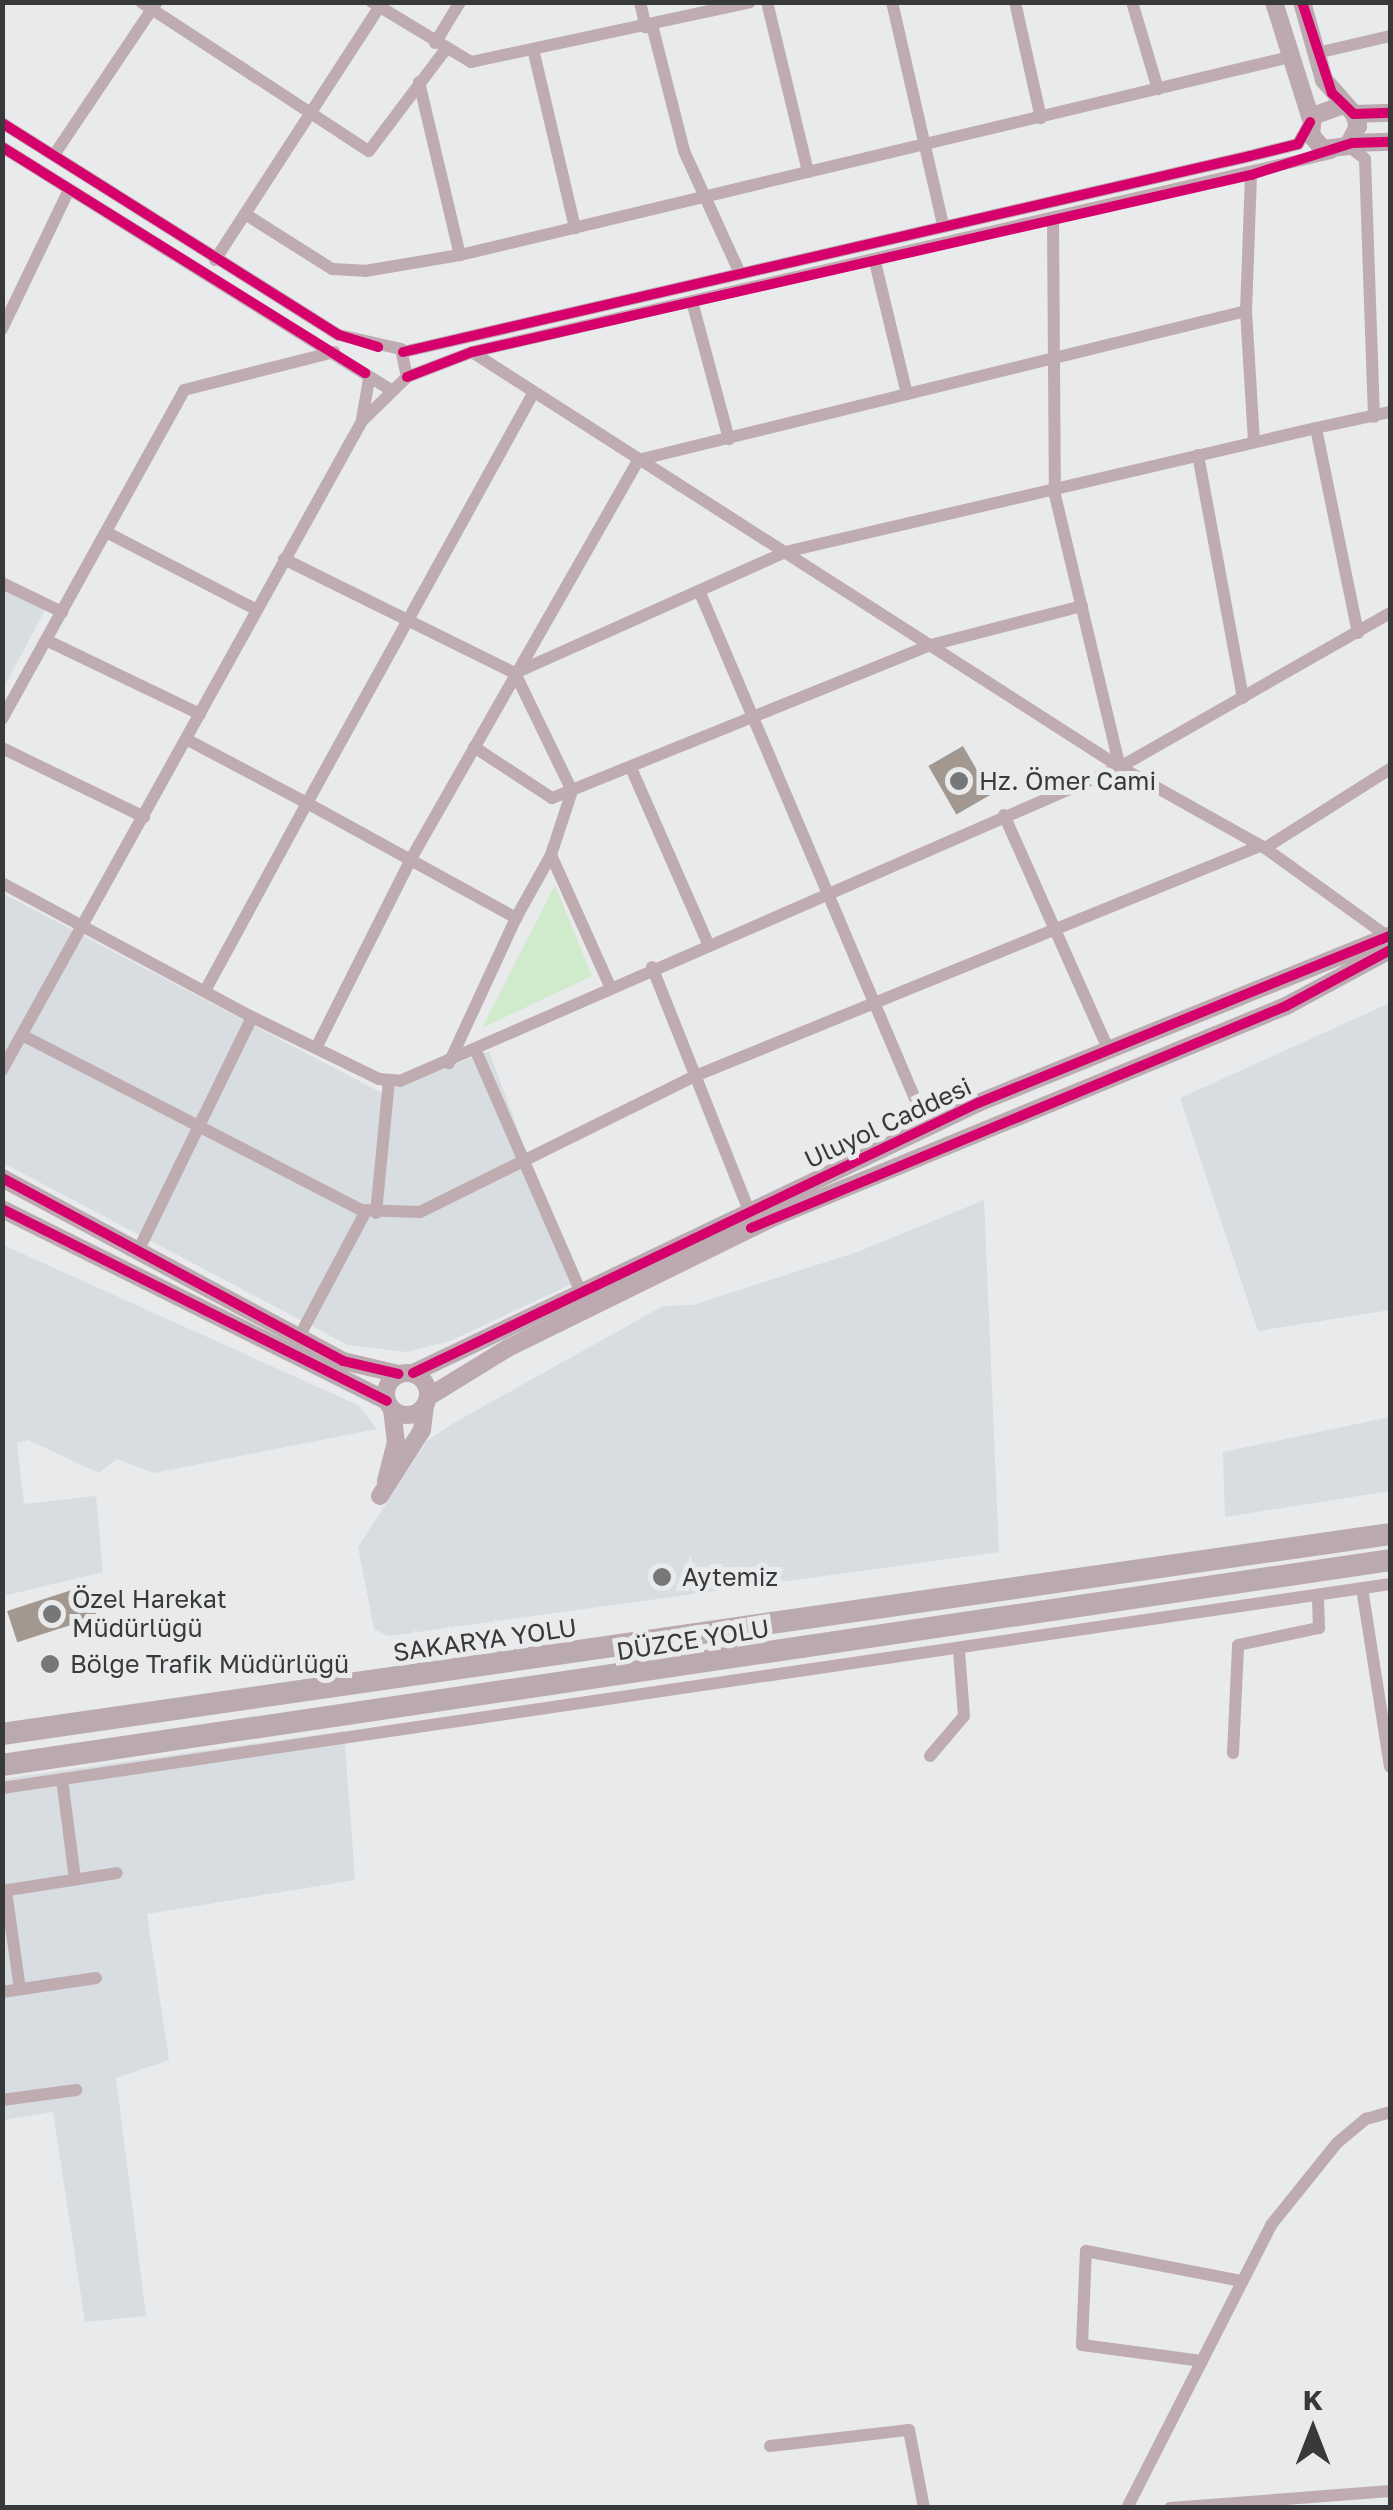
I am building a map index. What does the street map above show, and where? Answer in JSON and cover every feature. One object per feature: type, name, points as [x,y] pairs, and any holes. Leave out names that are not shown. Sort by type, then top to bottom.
[{"type":"highway","name":"SAKARYA YOLU","points":[[2,1734],[1390,1534]]},
{"type":"highway","name":"DÜZCE YOLU","points":[[2,1765],[1390,1560]]},
{"type":"main road","points":[[1274,2],[1314,141],[1345,147],[1390,142]]},
{"type":"main road","points":[[1302,2],[1317,53],[1349,110],[1345,147]]},
{"type":"main road","points":[[1311,120],[1322,106],[1390,113]]},
{"type":"main road","name":"Uluyol Caddesi","points":[[406,1374],[583,1296],[926,1127],[1108,1049],[1389,941]]},
{"type":"main road","name":"Uluyol Caddesi","points":[[427,1401],[508,1348],[770,1219],[1286,1006],[1389,941]]},
{"type":"main road","points":[[2,1178],[343,1360],[406,1374],[427,1401],[422,1430],[380,1496],[396,1442],[389,1405],[406,1374]]},
{"type":"main road","points":[[2,1209],[409,1416],[427,1401]]},
{"type":"street","points":[[54,155],[150,5],[369,151],[440,46],[460,2]]},
{"type":"street","points":[[640,2],[702,197],[738,269]]},
{"type":"street","points":[[216,260],[376,5],[471,62],[534,53],[649,26],[689,10],[750,2]]},
{"type":"street","points":[[767,2],[808,172]]},
{"type":"street","points":[[892,2],[943,225]]},
{"type":"street","points":[[1015,2],[1041,118]]},
{"type":"street","points":[[1132,2],[1158,89]]},
{"type":"street","points":[[1317,53],[1390,36]]},
{"type":"street","points":[[534,53],[575,228]]},
{"type":"street","points":[[244,214],[332,269],[460,255],[1290,57]]},
{"type":"street","points":[[418,82],[460,255]]},
{"type":"street","points":[[2,123],[338,334],[403,352],[738,269],[1298,144],[1311,120]]},
{"type":"street","points":[[2,147],[389,389]]},
{"type":"street","points":[[2,1070],[362,421],[389,389],[407,376],[472,352],[1052,222],[1251,175],[1345,147],[1365,159],[1374,417]]},
{"type":"street","points":[[1251,175],[1246,312],[1254,440]]},
{"type":"street","points":[[5,319],[68,190]]},
{"type":"street","points":[[1052,222],[1057,362],[1054,495],[1120,766]]},
{"type":"street","points":[[875,262],[907,394]]},
{"type":"street","points":[[692,304],[729,439]]},
{"type":"street","points":[[316,1048],[412,857],[638,460],[907,394],[1057,362],[1246,312]]},
{"type":"street","points":[[362,421],[367,377],[378,347]]},
{"type":"street","points":[[2,719],[184,390],[334,352]]},
{"type":"street","points":[[403,352],[407,376]]},
{"type":"street","points":[[472,352],[532,394],[1120,766],[1263,847],[1389,941]]},
{"type":"street","points":[[205,991],[532,394]]},
{"type":"street","points":[[515,673],[701,595],[784,552],[1054,495],[1254,440],[1390,412]]},
{"type":"street","points":[[1316,428],[1358,633]]},
{"type":"street","points":[[1198,455],[1242,698]]},
{"type":"street","points":[[106,532],[257,610]]},
{"type":"street","points":[[284,559],[515,673],[572,792],[551,855],[516,918],[449,1064]]},
{"type":"street","points":[[2,583],[62,612]]},
{"type":"street","points":[[701,595],[752,720],[829,889],[926,1127]]},
{"type":"street","points":[[474,747],[552,798],[931,646],[1082,606]]},
{"type":"street","points":[[2,884],[252,1017],[389,1080],[449,1064],[708,942],[1120,766],[1390,613]]},
{"type":"street","points":[[46,640],[200,714]]},
{"type":"street","points":[[186,739],[412,857],[516,918]]},
{"type":"street","points":[[2,748],[144,816]]},
{"type":"street","points":[[632,768],[708,942]]},
{"type":"street","points":[[22,1035],[197,1130],[372,1212],[420,1212],[695,1076],[1263,847],[1390,769]]},
{"type":"street","points":[[1004,815],[1108,1049]]},
{"type":"street","points":[[551,855],[610,986]]},
{"type":"street","points":[[652,968],[749,1211]]},
{"type":"street","points":[[139,1249],[252,1017]]},
{"type":"street","points":[[476,1051],[583,1296]]},
{"type":"street","points":[[298,1338],[372,1212],[389,1080]]},
{"type":"street","points":[[2,1788],[958,1651],[1390,1584]]},
{"type":"street","points":[[1362,1588],[1390,1767]]},
{"type":"street","points":[[1234,1753],[1238,1644],[1319,1628],[1318,1595]]},
{"type":"street","points":[[930,1756],[964,1716],[958,1651]]},
{"type":"street","points":[[62,1779],[75,1879]]},
{"type":"street","points":[[20,1990],[4,1891],[117,1873]]},
{"type":"street","points":[[2,1992],[96,1978]]},
{"type":"street","points":[[2,2100],[76,2090]]},
{"type":"street","points":[[1128,2508],[1272,2225],[1337,2143],[1366,2118],[1390,2112]]},
{"type":"street","points":[[1202,2362],[1082,2344],[1086,2251],[1242,2281]]},
{"type":"street","points":[[770,2446],[909,2430],[924,2508]]},
{"type":"street","points":[[1170,2508],[1390,2492]]},
{"type":"shaded area","points":[[3,584],[46,608],[3,689]]},
{"type":"shaded area","points":[[2,893],[382,1093],[489,1051],[574,1283],[450,1341],[406,1352],[348,1345],[3,1163]]},
{"type":"shaded area","points":[[1390,1003],[1390,1310],[1258,1331],[1180,1098]]},
{"type":"shaded area","points":[[984,1200],[999,1552],[388,1636],[374,1629],[358,1547],[427,1441],[663,1306],[693,1305],[860,1251]]},
{"type":"shaded area","points":[[3,1245],[358,1405],[377,1429],[154,1473],[117,1459],[99,1473],[28,1440],[17,1443],[24,1504],[96,1496],[103,1572],[3,1596]]},
{"type":"shaded area","points":[[1390,1417],[1390,1491],[1225,1517],[1223,1452]]},
{"type":"shaded area","points":[[344,1731],[355,1880],[147,1914],[169,2060],[116,2078],[146,2316],[85,2322],[53,2112],[3,2120],[2,1779]]},
{"type":"green space","points":[[555,885],[592,976],[482,1028]]},
{"type":"building","name":"Hz. Ömer Cami","points":[[963,746],[991,794],[956,814],[928,766]]},
{"type":"building","name":"Özel Harekat Müdürlüğü","points":[[87,1585],[97,1616],[17,1642],[7,1611]]},
{"type":"cycle path","points":[[1302,2],[1332,93],[1354,114],[1390,113]]},
{"type":"cycle path","points":[[403,352],[1298,144],[1310,122]]},
{"type":"cycle path","points":[[2,123],[339,335],[378,347]]},
{"type":"cycle path","points":[[407,377],[472,352],[1251,175],[1352,143],[1390,142]]},
{"type":"cycle path","points":[[2,147],[365,373]]},
{"type":"cycle path","points":[[413,1373],[978,1103],[1390,936]]},
{"type":"cycle path","points":[[751,1228],[1286,1006],[1390,950]]},
{"type":"cycle path","points":[[2,1178],[343,1361],[399,1374]]},
{"type":"cycle path","points":[[2,1209],[387,1401]]},
{"type":"place","name":"Hz. Ömer Cami","points":[[959,781]]},
{"type":"place","name":"Aytemiz","points":[[662,1577]]},
{"type":"place","name":"Özel Harekat Müdürlüğü","points":[[52,1614]]},
{"type":"place","name":"Bölge Trafik Müdürlüğü","points":[[50,1664]]}]
